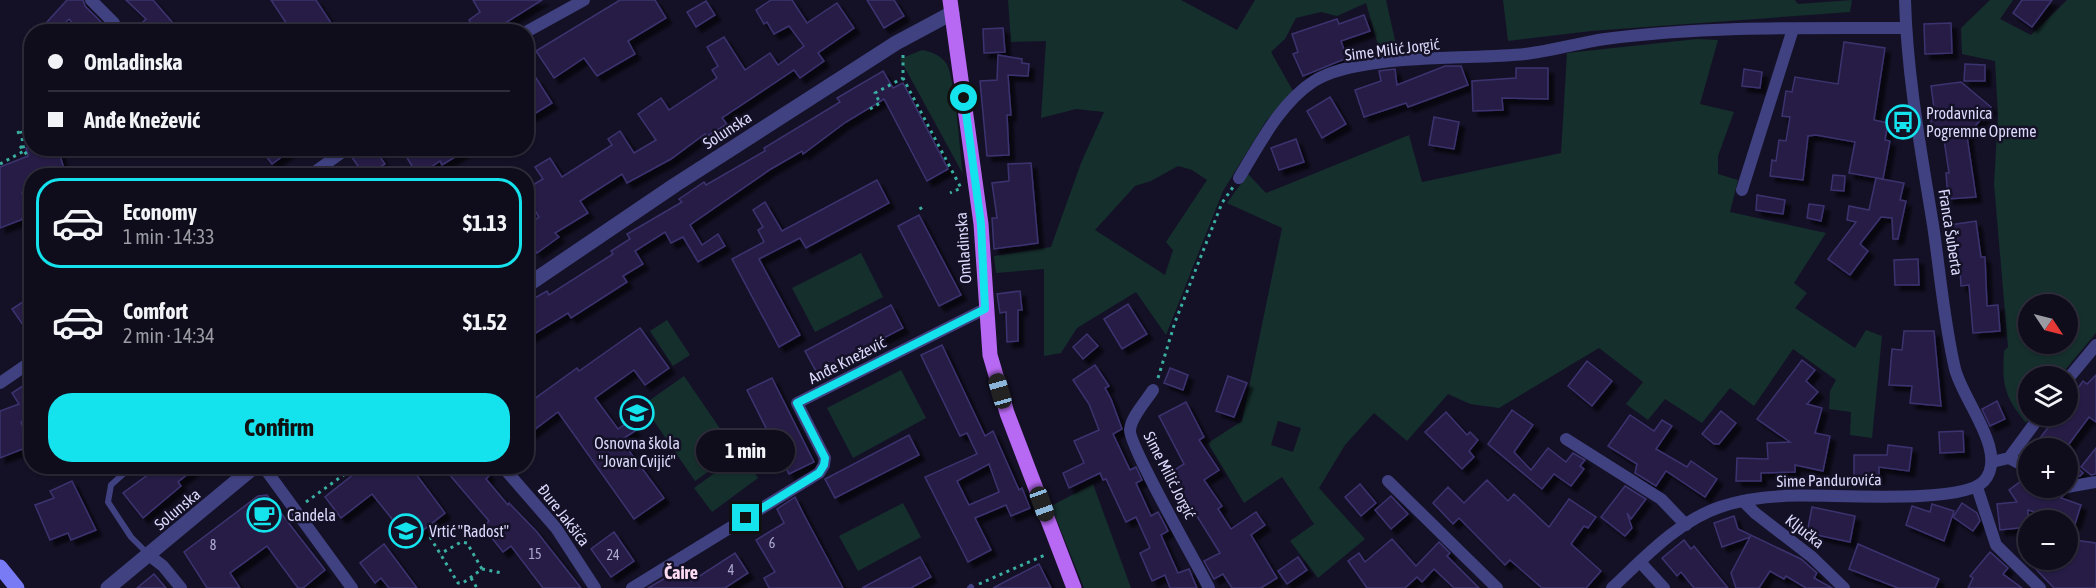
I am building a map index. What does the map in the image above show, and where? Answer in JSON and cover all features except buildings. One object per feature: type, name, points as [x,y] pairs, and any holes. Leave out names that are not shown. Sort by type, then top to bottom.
[{"type":"main road","name":"Omladinska","points":[[951,7],[981,224],[985,309],[990,355],[1000,391],[1074,588]]},
{"type":"main road","points":[[0,568],[5,588]]},
{"type":"main road","points":[[0,568],[17,588]]},
{"type":"street","points":[[91,0],[114,23]]},
{"type":"street","points":[[534,28],[584,0]]},
{"type":"street","name":"Franca Šuberta","points":[[1905,0],[1906,28],[1919,137],[1955,369],[1971,409],[1989,441],[1992,462]]},
{"type":"street","name":"Solunska","points":[[534,281],[675,185],[951,7]]},
{"type":"street","points":[[1742,190],[1793,28]]},
{"type":"street","name":"Sime Milić Jorgić","points":[[1239,178],[1267,131],[1295,97],[1314,81],[1348,69],[1400,61],[1526,54],[1605,39],[1713,30],[1906,28]]},
{"type":"street","points":[[320,168],[337,156]]},
{"type":"street","name":"Anđe Knežević","points":[[632,588],[819,473],[825,458],[797,403],[985,309]]},
{"type":"street","points":[[2078,367],[2096,345]]},
{"type":"street","points":[[0,383],[24,366]]},
{"type":"street","name":"Sime Milić Jorgić","points":[[1153,390],[1132,422],[1130,431],[1147,471],[1209,588]]},
{"type":"street","points":[[2032,426],[2008,458],[1992,462],[1986,477],[1977,487],[1996,545],[2040,588]]},
{"type":"street","points":[[1566,439],[1661,499],[1686,525]]},
{"type":"street","points":[[2008,458],[2018,463]]},
{"type":"street","name":"Solunska","points":[[108,588],[246,474]]},
{"type":"street","points":[[269,474],[352,588]]},
{"type":"street","name":"Đure Jakšića","points":[[509,474],[556,528],[595,588]]},
{"type":"street","points":[[1388,481],[1497,588]]},
{"type":"street","points":[[2078,485],[2096,482]]},
{"type":"street","name":"Sime Pandurovića","points":[[1612,588],[1686,525],[1718,508],[1743,501],[1790,495],[1925,495],[1964,491],[1977,487]]},
{"type":"street","name":"Ključka","points":[[1743,501],[1812,557],[1844,588]]},
{"type":"street","points":[[144,560],[163,566],[181,588]]},
{"type":"street","name":"Solunska","points":[[119,588],[144,560]]},
{"type":"street","points":[[1640,562],[1664,588]]},
{"type":"lane","name":"Solunska","points":[[123,474],[111,485],[108,502],[144,560]]},
{"type":"path","points":[[902,51],[903,78],[961,188],[950,192]]},
{"type":"path","points":[[870,109],[880,104],[875,93],[903,78]]},
{"type":"path","points":[[24,130],[19,132],[24,151]]},
{"type":"path","points":[[20,146],[24,151]]},
{"type":"path","points":[[0,164],[24,151]]},
{"type":"path","points":[[1153,390],[1161,373],[1175,322],[1222,203],[1239,178]]},
{"type":"path","points":[[920,207],[923,212]]},
{"type":"path","points":[[304,503],[345,474]]},
{"type":"path","points":[[430,537],[458,583],[463,583],[482,569]]},
{"type":"path","points":[[440,554],[461,542],[467,543],[482,569],[502,573]]},
{"type":"path","points":[[971,588],[1047,554],[1050,563]]},
{"type":"path","points":[[471,578],[477,588]]},
{"type":"green space","points":[[1008,0],[1181,0],[1237,30],[1255,0],[1386,0],[1397,49],[1380,52],[1366,3],[1337,16],[1321,12],[1296,18],[1285,39],[1271,52],[1293,91],[1266,121],[1223,191],[1166,335],[1136,292],[1077,328],[1061,353],[1044,356],[1044,269],[996,273],[994,256],[1051,247],[1081,163],[1104,112],[1076,109],[1041,118],[1046,41],[1011,42]],"holes":[[[1178,166],[1192,170],[1207,180],[1166,242],[1173,250],[1165,275],[1095,230],[1135,186],[1151,181]]]},
{"type":"green space","points":[[1503,0],[1795,0],[1798,4],[1852,0],[1850,12],[1591,31],[1508,41]]},
{"type":"green space","points":[[1990,0],[2013,0],[2000,19],[2031,35],[2067,0],[2096,0],[2096,333],[2068,366],[2018,366],[2018,412],[2006,390],[2003,373],[2004,351],[2008,347],[1994,184],[1998,116],[1995,61],[1962,54],[1961,28]]},
{"type":"green space","points":[[1697,39],[1718,40],[1700,104],[1734,112],[1718,156],[1718,174],[1738,180],[1730,212],[1826,233],[1794,283],[1807,293],[1795,308],[1855,348],[1866,330],[1882,336],[1872,438],[1850,435],[1851,412],[1829,409],[1830,391],[1836,380],[1793,349],[1754,406],[1730,388],[1702,423],[1665,399],[1648,420],[1626,404],[1643,382],[1599,348],[1499,408],[1470,404],[1448,394],[1407,441],[1374,413],[1345,445],[1319,488],[1365,539],[1318,578],[1290,541],[1314,524],[1282,477],[1244,503],[1208,443],[1242,421],[1282,228],[1227,203],[1248,174],[1266,193],[1409,135],[1422,182],[1561,153],[1567,53]],"holes":[[[1278,421],[1301,428],[1293,452],[1271,445]]]},
{"type":"green space","points":[[922,50],[941,57],[949,70],[955,98],[963,174],[900,59]]},
{"type":"green space","points":[[861,253],[883,297],[815,332],[792,288]]},
{"type":"green space","points":[[667,320],[690,355],[673,366],[650,331]]},
{"type":"green space","points":[[901,370],[926,418],[853,458],[827,408]]},
{"type":"green space","points":[[684,376],[736,452],[695,481],[643,405]]},
{"type":"green space","points":[[741,454],[758,478],[712,512],[694,488]]},
{"type":"green space","points":[[1093,484],[1131,588],[1084,588],[1051,506]]},
{"type":"green space","points":[[903,503],[921,537],[858,571],[839,536]]},
{"type":"place","name":"Prodavnica Pogremne Opreme","points":[[1903,122]]},
{"type":"place","name":"Osnovna škola \"Jovan Cvijić\"","points":[[637,413]]},
{"type":"place","name":"Candela","points":[[264,515]]},
{"type":"place","name":"Vrtić \"Radost\"","points":[[406,531]]},
{"type":"district","name":"Čaire","points":[[681,572]]},
{"type":"route","points":[[746,518],[819,473],[824,465],[825,458],[797,403],[985,309],[981,224],[964,98]]}]
